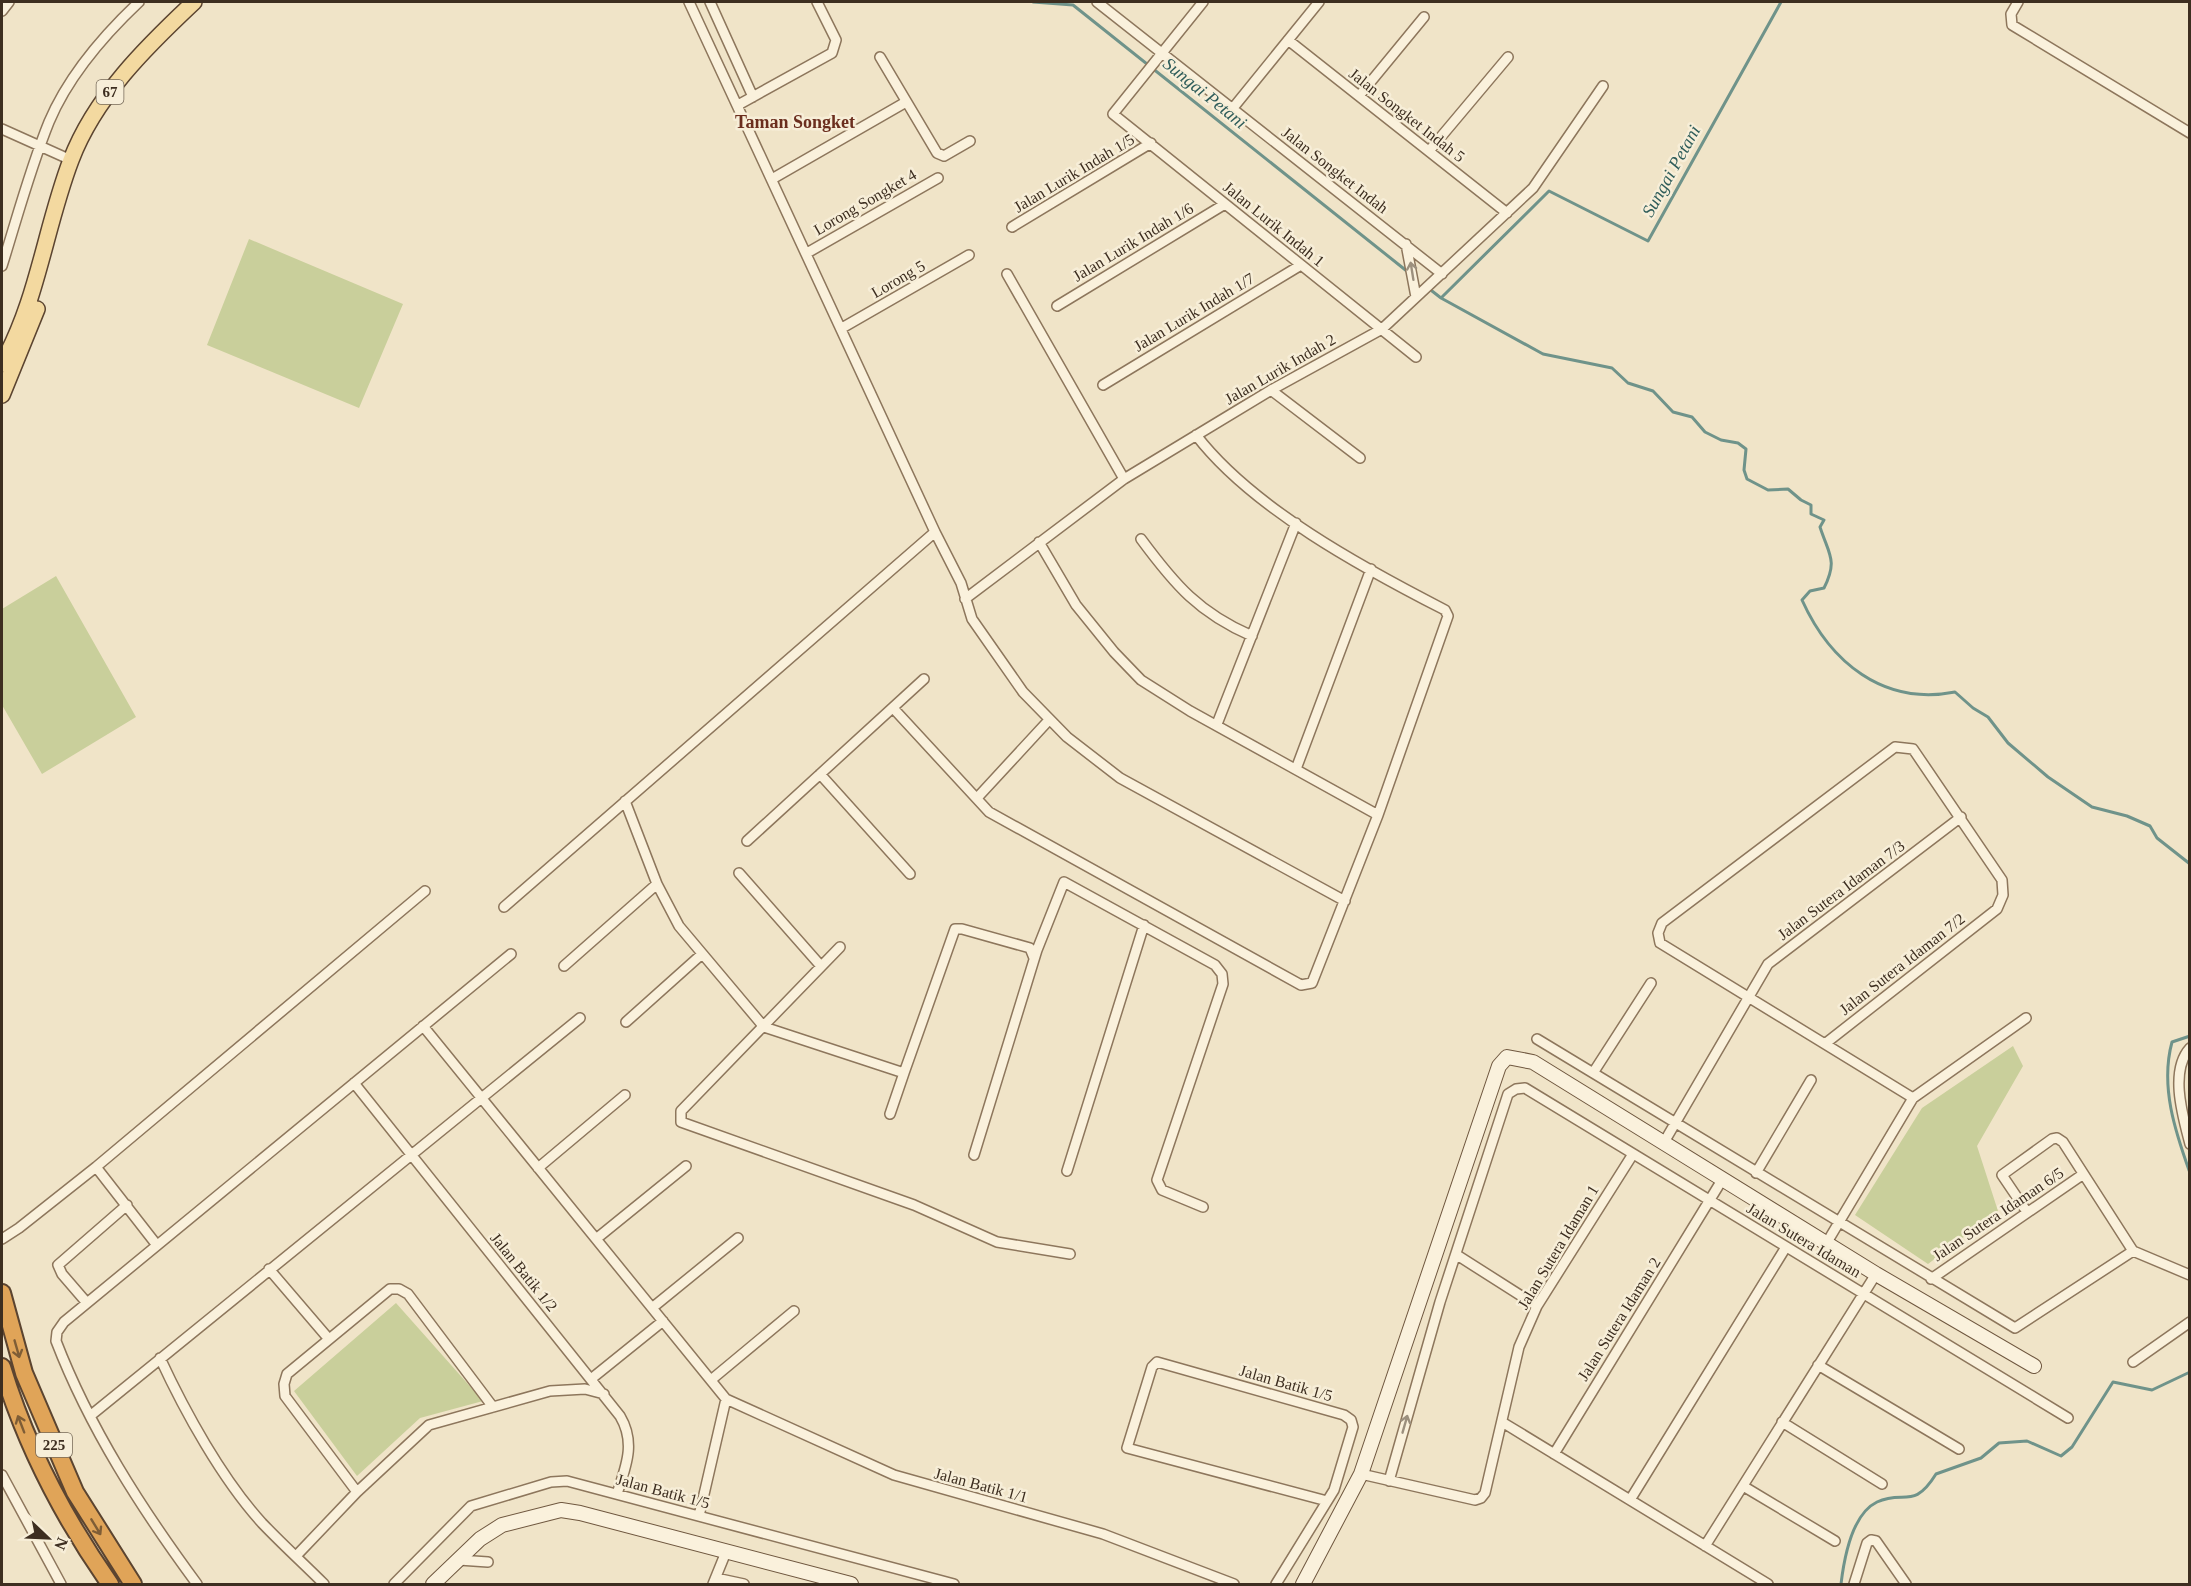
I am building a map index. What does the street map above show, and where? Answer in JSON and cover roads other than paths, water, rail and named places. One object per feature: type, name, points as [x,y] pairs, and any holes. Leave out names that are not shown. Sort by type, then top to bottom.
[{"type":"highway","name":"225","points":[[2,1293],[24,1373],[70,1482],[114,1558],[133,1584]]},
{"type":"highway","name":"225","points":[[2,1367],[34,1457],[57,1501],[110,1584]]},
{"type":"main road","name":"67","points":[[2,364],[26,314],[71,160],[88,125],[110,91],[155,38],[194,2]]},
{"type":"main road","name":"67","points":[[2,395],[30,330],[44,287],[58,203]]},
{"type":"street","points":[[2,11],[9,2]]},
{"type":"street","points":[[2,266],[50,121],[68,87],[122,18],[139,2]]},
{"type":"street","points":[[689,2],[935,532],[962,583],[969,613],[1023,692],[1067,737],[1120,778],[1345,901]]},
{"type":"street","points":[[710,2],[753,97]]},
{"type":"street","points":[[738,105],[832,53],[836,40],[817,2]]},
{"type":"street","name":"Jalan Songket Indah","points":[[1097,2],[1159,57],[1233,108],[1442,274]]},
{"type":"street","points":[[1159,57],[1203,2]]},
{"type":"street","points":[[1233,108],[1319,2]]},
{"type":"street","points":[[2018,2],[2011,14],[2012,25],[2190,133]]},
{"type":"street","points":[[1359,96],[1424,17]]},
{"type":"street","name":"Jalan Songket Indah 5","points":[[1288,40],[1507,213]]},
{"type":"street","points":[[880,57],[940,155],[948,154],[970,141]]},
{"type":"street","name":"Jalan Lurik Indah 1","points":[[1159,57],[1113,114],[1416,357]]},
{"type":"street","points":[[1429,151],[1508,57]]},
{"type":"street","name":"Jalan Lurik Indah 2","points":[[965,598],[1124,480],[1271,390],[1382,329],[1507,213],[1543,175],[1603,86]]},
{"type":"street","points":[[772,179],[906,102]]},
{"type":"street","points":[[2,129],[71,160]]},
{"type":"street","name":"Jalan Lurik Indah 1/5","points":[[1012,227],[1151,143]]},
{"type":"street","name":"Lorong Songket 4","points":[[807,253],[938,178]]},
{"type":"street","name":"Jalan Lurik Indah 1/6","points":[[1057,306],[1225,204]]},
{"type":"street","points":[[1406,244],[1416,297]]},
{"type":"street","name":"Lorong 5","points":[[842,328],[969,255]]},
{"type":"street","name":"Jalan Lurik Indah 1/7","points":[[1103,385],[1301,265]]},
{"type":"street","points":[[1007,274],[1124,480]]},
{"type":"street","points":[[1271,390],[1360,458]]},
{"type":"street","points":[[893,708],[989,812],[1300,985],[1312,983],[1378,815],[1448,616],[1445,610],[1371,569],[1296,523],[1225,468],[1196,435]]},
{"type":"street","points":[[1217,724],[1296,523]]},
{"type":"street","points":[[504,907],[935,532]]},
{"type":"street","points":[[1142,539],[1171,579],[1197,605],[1215,618],[1252,636]]},
{"type":"street","points":[[1039,542],[1076,605],[1114,652],[1141,680],[1378,815]]},
{"type":"street","points":[[1296,769],[1371,569]]},
{"type":"street","points":[[747,841],[924,679]]},
{"type":"street","points":[[976,798],[1049,720]]},
{"type":"street","points":[[1913,1098],[1660,943],[1658,933],[1662,924],[1895,747],[1912,749],[1961,817]]},
{"type":"street","points":[[820,774],[910,874]]},
{"type":"street","points":[[625,801],[657,884],[679,926],[764,1027],[904,1073]]},
{"type":"street","name":"Jalan Sutera Idaman 7/2","points":[[1826,1043],[1997,909],[2003,895],[2002,880],[1961,817]]},
{"type":"street","name":"Jalan Sutera Idaman 7/3","points":[[1663,1144],[1768,964],[1961,817]]},
{"type":"street","points":[[739,873],[820,965]]},
{"type":"street","points":[[974,1155],[1034,958],[1064,882],[1215,965],[1222,974],[1223,984],[1157,1180],[1162,1190],[1203,1207]]},
{"type":"street","points":[[564,966],[657,884]]},
{"type":"street","points":[[2,1239],[96,1167],[425,891]]},
{"type":"street","points":[[1067,1171],[1144,926]]},
{"type":"street","points":[[890,1114],[955,929],[1030,948],[1034,958]]},
{"type":"street","points":[[840,947],[820,965],[764,1027],[681,1111],[681,1122],[914,1205],[997,1242],[1070,1254]]},
{"type":"street","points":[[197,1584],[142,1509],[90,1416],[57,1341],[57,1332],[64,1322],[156,1244],[512,954]]},
{"type":"street","points":[[626,1022],[702,954]]},
{"type":"street","points":[[1593,1073],[1651,984]]},
{"type":"street","points":[[90,1416],[580,1018]]},
{"type":"street","points":[[1826,1244],[1913,1098],[2026,1018]]},
{"type":"street","points":[[423,1026],[726,1399],[699,1516]]},
{"type":"street","points":[[1537,1039],[2015,1328],[2133,1251]]},
{"type":"street","points":[[2188,1054],[2179,1102],[2190,1144]]},
{"type":"street","points":[[1303,1584],[1361,1474],[1500,1066],[1507,1057],[1533,1062],[1826,1244],[2034,1366]]},
{"type":"street","points":[[1756,1173],[1810,1080]]},
{"type":"street","name":"Jalan Batik 1/2","points":[[354,1083],[410,1156],[604,1394],[627,1427],[630,1440],[628,1457],[617,1494]]},
{"type":"street","name":"Jalan Sutera Idaman","points":[[1457,1255],[1508,1094],[1516,1089],[1525,1088],[2068,1418]]},
{"type":"street","points":[[538,1168],[625,1095]]},
{"type":"street","points":[[2027,1212],[2003,1180],[2005,1171],[2052,1139],[2057,1138],[2063,1142],[2082,1175],[2133,1251],[2190,1275]]},
{"type":"street","name":"Jalan Sutera Idaman 1","points":[[1389,1481],[1475,1500],[1481,1498],[1485,1493],[1519,1347],[1537,1306],[1633,1154]]},
{"type":"street","points":[[596,1239],[686,1166]]},
{"type":"street","points":[[96,1167],[156,1244]]},
{"type":"street","name":"Jalan Sutera Idaman 6/5","points":[[1931,1279],[2082,1175]]},
{"type":"street","name":"Jalan Sutera Idaman 2","points":[[1554,1454],[1722,1180]]},
{"type":"street","points":[[87,1303],[62,1274],[58,1265],[126,1205]]},
{"type":"street","points":[[652,1308],[738,1238]]},
{"type":"street","points":[[1630,1500],[1786,1247]]},
{"type":"street","points":[[1361,1474],[1389,1481],[1440,1302],[1457,1255],[1537,1306]]},
{"type":"street","points":[[269,1269],[328,1338]]},
{"type":"street","points":[[1705,1546],[1876,1274]]},
{"type":"street","points":[[357,1492],[285,1396],[284,1384],[287,1374],[390,1289],[399,1289],[408,1294],[493,1407]]},
{"type":"street","points":[[711,1380],[794,1311]]},
{"type":"street","points":[[591,1378],[663,1321]]},
{"type":"street","points":[[2133,1362],[2190,1322]]},
{"type":"street","points":[[160,1358],[184,1410],[245,1501],[324,1584]]},
{"type":"street","name":"Jalan Batik 1/5","points":[[1276,1584],[1327,1501],[1340,1479],[1353,1427],[1351,1420],[1344,1415],[1157,1362],[1149,1372],[1127,1448],[1327,1501]]},
{"type":"street","points":[[1818,1365],[1959,1449]]},
{"type":"street","points":[[296,1556],[357,1492],[429,1425],[568,1389],[604,1394]]},
{"type":"street","name":"Jalan Batik 1/1","points":[[726,1399],[894,1475],[1103,1534],[1234,1584]]},
{"type":"street","points":[[1502,1422],[1768,1584]]},
{"type":"street","points":[[1782,1422],[1882,1484]]},
{"type":"street","points":[[2,1475],[5,1493],[61,1584]]},
{"type":"street","name":"Jalan Batik 1/5","points":[[394,1584],[471,1506],[551,1482],[567,1481],[954,1584]]},
{"type":"street","points":[[1743,1486],[1836,1541]]},
{"type":"street","points":[[433,1584],[480,1539],[501,1525],[561,1510],[851,1584]]},
{"type":"street","points":[[1854,1584],[1859,1563],[1871,1540],[1876,1541],[1906,1584]]},
{"type":"street","points":[[726,1552],[715,1581],[744,1584]]},
{"type":"street","points":[[459,1560],[489,1562]]},
{"type":"waterway","name":"Sungai Petani","points":[[1033,2],[1073,5],[1408,272]]},
{"type":"waterway","name":"Sungai Petani","points":[[1432,291],[1441,298],[1549,191],[1648,241],[1781,2]]},
{"type":"waterway","points":[[1441,298],[1543,354],[1612,368],[1628,383],[1653,391],[1673,412],[1692,417],[1705,432],[1721,440],[1738,443],[1746,449],[1744,470],[1747,479],[1768,490],[1788,489],[1811,505],[1811,514],[1824,520],[1820,527],[1831,558],[1831,571],[1824,588],[1810,591],[1802,600],[1814,622],[1844,660],[1862,674],[1882,685],[1905,692],[1929,695],[1955,692],[1973,708],[1988,717],[2008,743],[2048,777],[2092,807],[2127,816],[2150,826],[2157,838],[2190,864]]},
{"type":"waterway","points":[[2190,1036],[2172,1042],[2168,1075],[2171,1108],[2190,1173]]},
{"type":"waterway","points":[[1841,1584],[1844,1562],[1855,1527],[1868,1508],[1877,1502],[1894,1497],[1914,1496],[1921,1492],[1936,1474],[1981,1458],[1999,1443],[2027,1441],[2061,1456],[2072,1447],[2113,1382],[2152,1390],[2190,1372]]},
{"type":"district","name":"Taman Songket","points":[[795,122]]}]
